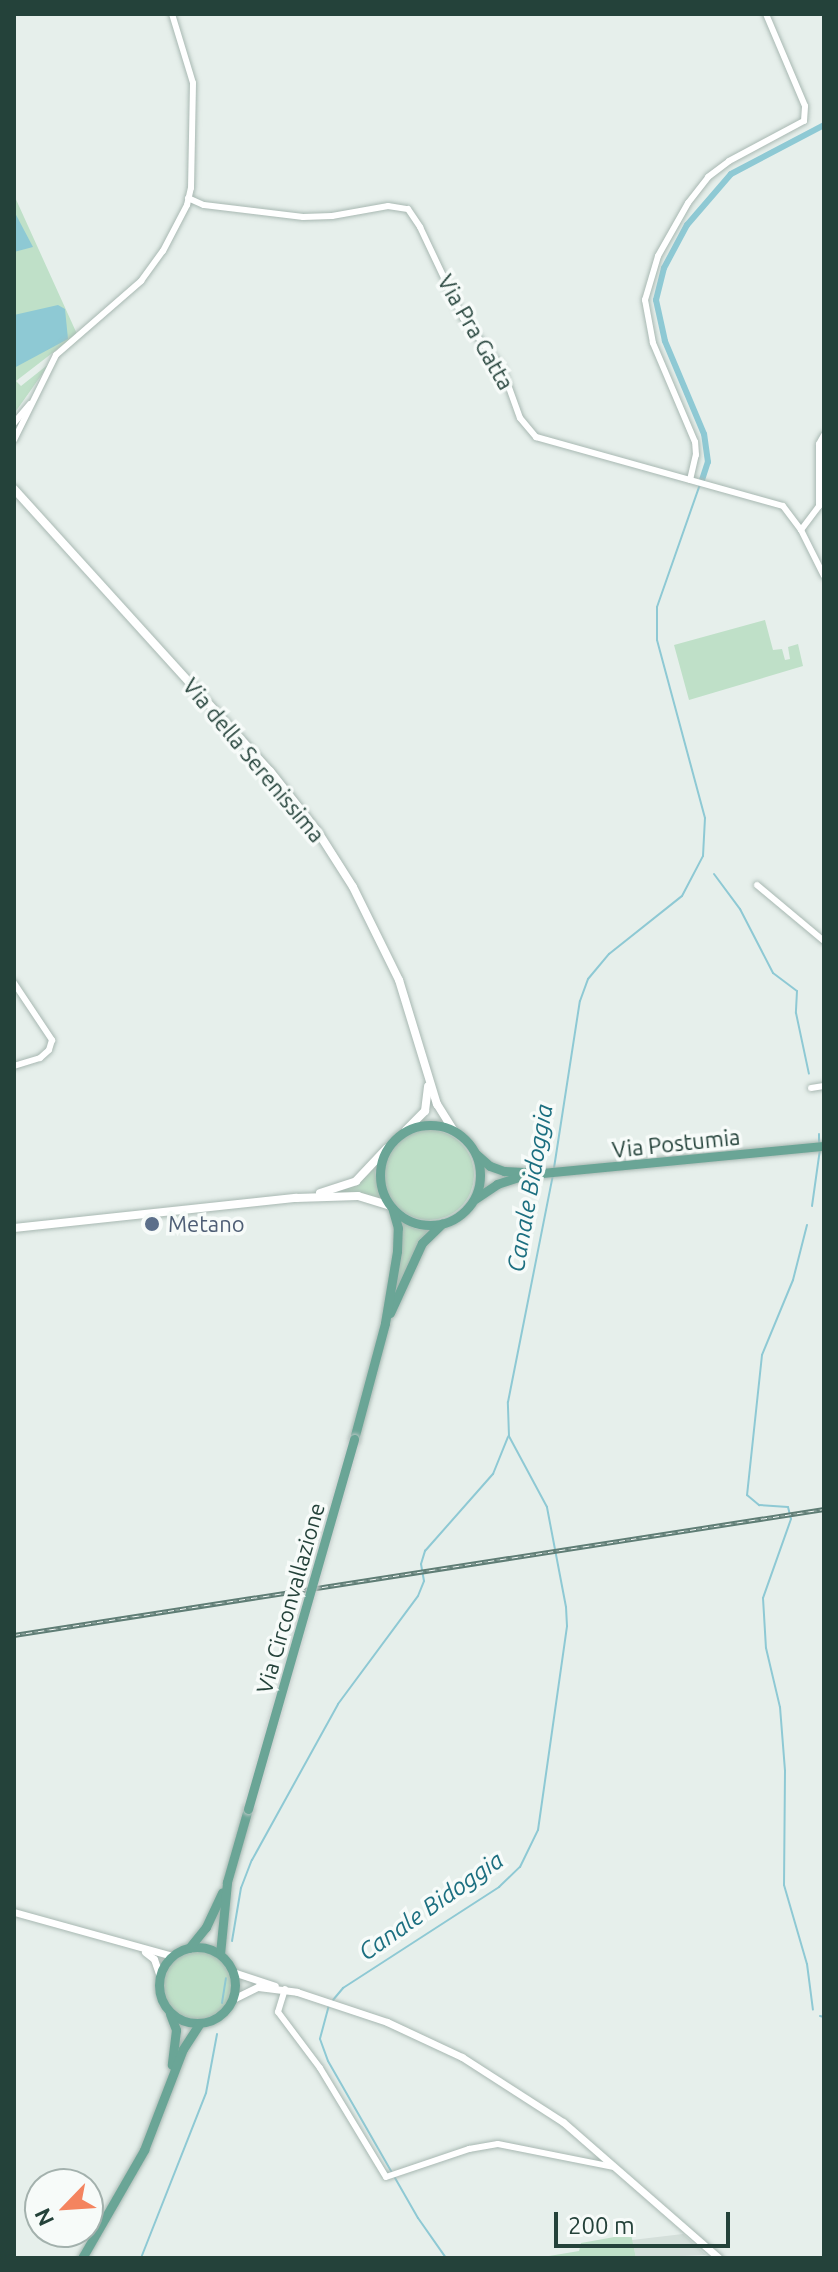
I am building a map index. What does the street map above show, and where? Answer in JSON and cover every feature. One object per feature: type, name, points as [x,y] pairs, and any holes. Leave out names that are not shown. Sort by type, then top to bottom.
[{"type":"main road","name":"Via della Serenissima","points":[[16,492],[270,771],[318,832],[353,887],[399,980],[440,1109],[454,1131]]},
{"type":"main road","points":[[296,1198],[356,1181],[421,1118],[428,1104],[428,1073]]},
{"type":"main road","points":[[14,1228],[296,1198],[358,1196],[392,1208],[419,1224],[442,1224],[456,1218],[472,1201],[479,1186],[476,1154],[454,1131],[432,1124],[406,1130]]},
{"type":"main road","name":"Via Postumia","points":[[476,1154],[495,1168],[531,1174],[821,1146]]},
{"type":"main road","points":[[387,1148],[379,1176],[392,1208]]},
{"type":"main road","name":"Via Postumia","points":[[472,1201],[497,1184],[531,1174]]},
{"type":"main road","name":"Via Circonvallazione","points":[[189,1948],[206,1927],[227,1882],[354,1439],[385,1323],[397,1251],[398,1228],[392,1208]]},
{"type":"main road","name":"Via Circonvallazione","points":[[385,1323],[422,1243],[442,1224]]},
{"type":"main road","name":"Via Circonvallazione","points":[[220,1954],[227,1882]]},
{"type":"main road","points":[[169,2011],[186,2021],[200,2023],[218,2017],[233,1999],[233,1972],[220,1954],[205,1948],[189,1948],[173,1956],[160,1976],[160,1993],[176,2030],[169,2085]]},
{"type":"main road","points":[[82,2258],[144,2150],[183,2049],[200,2023]]},
{"type":"street","points":[[14,440],[56,355],[112,309],[151,269],[175,229],[188,198],[193,83],[172,14]]},
{"type":"street","points":[[692,480],[695,442],[653,343],[645,300],[658,256],[688,203],[708,177],[729,161],[804,121],[805,106],[766,14]]},
{"type":"street","name":"Via Pra Gatta","points":[[188,198],[204,205],[303,217],[332,216],[388,206],[408,209],[420,227],[463,318],[502,368],[520,418],[536,437],[783,506],[801,530],[824,576]]},
{"type":"street","points":[[14,423],[33,401]]},
{"type":"street","points":[[801,530],[819,506],[819,444],[824,435]]},
{"type":"street","points":[[14,480],[16,492]]},
{"type":"street","points":[[757,885],[824,941]]},
{"type":"street","points":[[14,983],[52,1040],[49,1050],[40,1058],[14,1066]]},
{"type":"street","points":[[811,1088],[824,1086]]},
{"type":"street","points":[[14,1912],[173,1956]]},
{"type":"street","points":[[140,1949],[154,1959],[160,1976]]},
{"type":"street","points":[[233,1972],[387,2022],[462,2057],[545,2108],[717,2256]]},
{"type":"street","points":[[233,1999],[258,1987],[281,1988]]},
{"type":"street","points":[[281,1988],[278,2012],[320,2068],[383,2174],[389,2178],[469,2149],[498,2144],[617,2167]]},
{"type":"street","points":[[706,2258],[717,2256]]},
{"type":"shaded area","points":[[683,2234],[706,2255],[636,2258],[632,2240]]},
{"type":"green space","points":[[14,195],[77,334],[16,381],[21,386],[50,363],[16,411]]},
{"type":"green space","points":[[765,620],[773,650],[782,649],[785,660],[790,659],[788,647],[798,644],[803,666],[689,700],[674,645]]},
{"type":"green space","points":[[429,1130],[446,1133],[461,1143],[471,1158],[474,1175],[471,1192],[461,1207],[446,1217],[429,1220],[412,1217],[397,1207],[387,1192],[384,1175],[387,1158],[397,1143],[412,1133]]},
{"type":"green space","points":[[374,1168],[381,1200],[362,1195],[324,1195],[364,1178]]},
{"type":"green space","points":[[399,1220],[416,1229],[428,1230],[391,1303]]},
{"type":"green space","points":[[197,1950],[222,1960],[232,1985],[222,2010],[197,2020],[172,2010],[162,1985],[172,1960]]},
{"type":"green space","points":[[631,2234],[636,2258],[537,2258],[579,2251],[581,2243]]},
{"type":"water","points":[[14,211],[33,247],[14,252]]},
{"type":"water","points":[[58,305],[65,309],[68,339],[14,368],[14,315]]},
{"type":"waterway","name":"Canale Bidoggia","points":[[701,483],[708,462],[704,434],[665,341],[656,300],[664,268],[687,225],[731,174],[824,125]]},
{"type":"waterway","name":"Canale Bidoggia","points":[[554,1168],[580,1001],[588,979],[609,954],[682,896],[703,856],[705,818],[657,640],[657,607],[700,484]]},
{"type":"waterway","points":[[714,874],[740,909],[773,973],[797,991],[796,1013],[809,1074]]},
{"type":"waterway","points":[[819,1134],[819,1142]]},
{"type":"waterway","points":[[812,1206],[820,1149]]},
{"type":"waterway","name":"Canale Bidoggia","points":[[333,2000],[343,1988],[499,1887],[520,1867],[538,1830],[567,1626],[566,1607],[547,1507],[509,1436],[508,1402],[553,1174]]},
{"type":"waterway","points":[[807,1225],[793,1280],[762,1355],[747,1495],[759,1505],[788,1507],[791,1519],[763,1598],[766,1648],[780,1707],[785,1771],[784,1885],[807,1964],[813,2010]]},
{"type":"waterway","points":[[232,1941],[241,1888],[252,1860],[338,1704],[418,1596],[424,1581],[421,1564],[425,1551],[493,1474],[508,1437]]},
{"type":"waterway","points":[[222,2003],[226,1978]]},
{"type":"waterway","name":"Canale Bidoggia","points":[[329,2005],[320,2039],[328,2061],[418,2218],[446,2258]]},
{"type":"waterway","points":[[820,2016],[824,2017]]},
{"type":"waterway","points":[[141,2258],[206,2093],[217,2034]]},
{"type":"railway","points":[[14,1635],[824,1509]]},
{"type":"place","name":"Metano","points":[[152,1224]]}]
